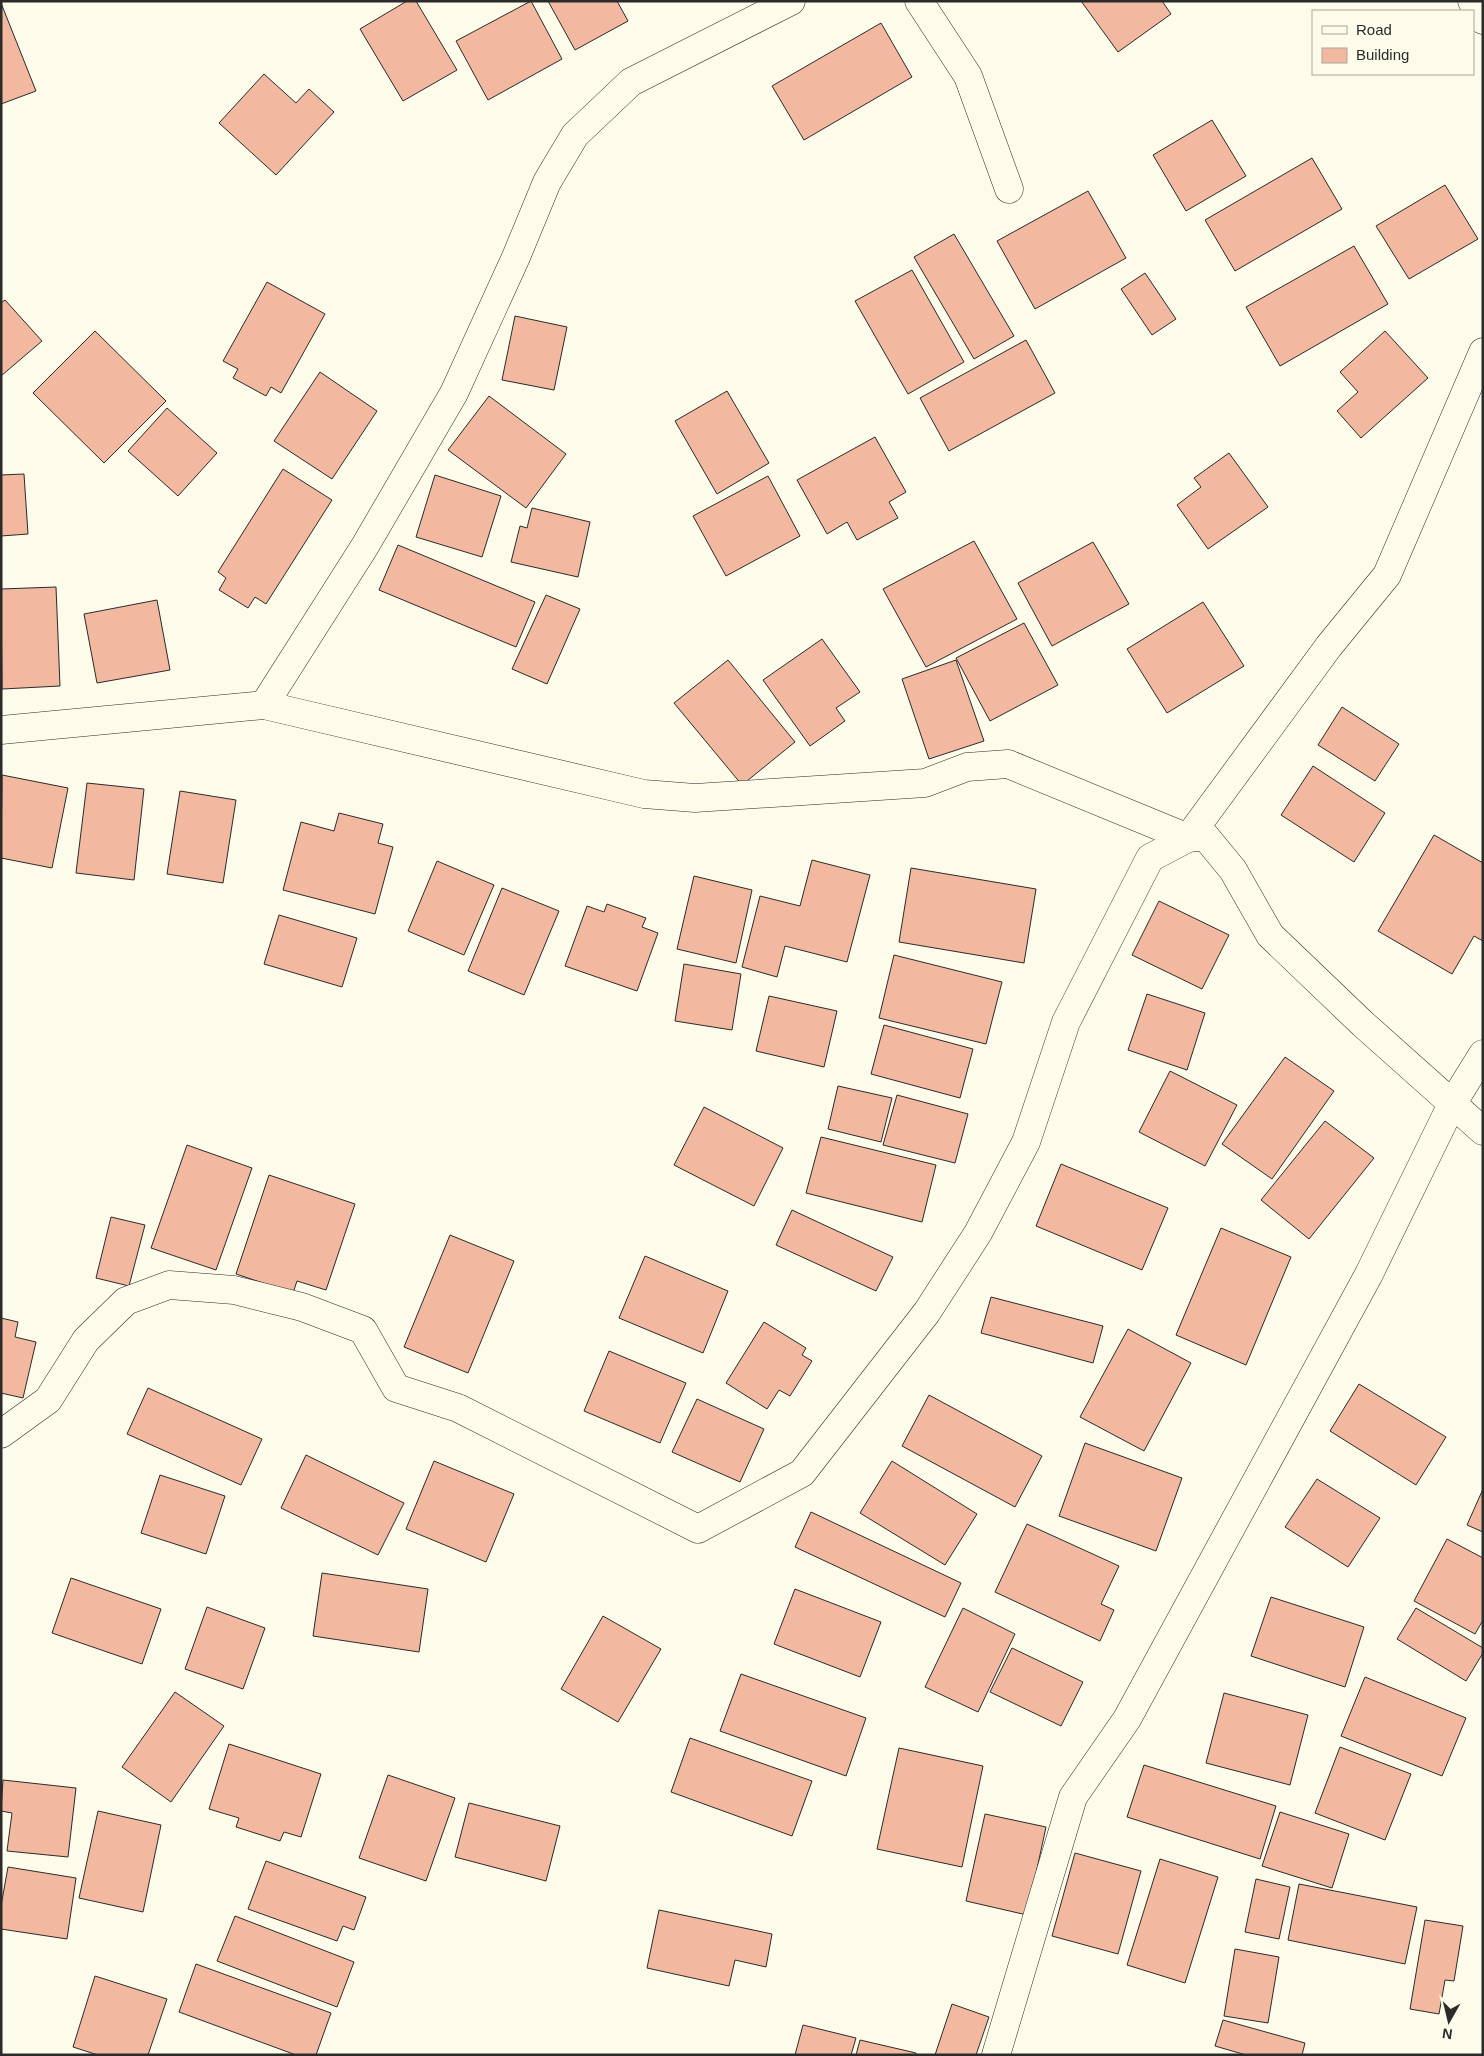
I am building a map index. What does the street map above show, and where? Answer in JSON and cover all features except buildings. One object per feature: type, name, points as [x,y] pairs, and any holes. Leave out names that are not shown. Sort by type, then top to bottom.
[{"type":"street","points":[[264,705],[365,546],[454,393],[516,257],[547,182],[575,135],[631,82],[790,1]]},
{"type":"street","points":[[919,1],[968,76],[1009,189]]},
{"type":"street","points":[[1472,1],[1483,20]]},
{"type":"street","points":[[1188,838],[1329,646],[1387,574],[1483,352]]},
{"type":"street","points":[[1,730],[264,705],[644,794],[695,798],[925,783],[968,767],[1008,764],[1188,838]]},
{"type":"street","points":[[1,1434],[48,1400],[86,1340],[126,1302],[169,1285],[234,1290],[302,1307],[363,1330],[396,1388],[458,1408],[698,1529],[802,1473],[927,1312],[978,1234],[1026,1142],[1066,1022],[1150,858],[1188,838],[1205,836],[1233,870],[1270,935],[1363,1024],[1483,1131]]},
{"type":"street","points":[[996,2055],[1073,1797],[1132,1710],[1369,1274],[1452,1104],[1483,1054]]}]
